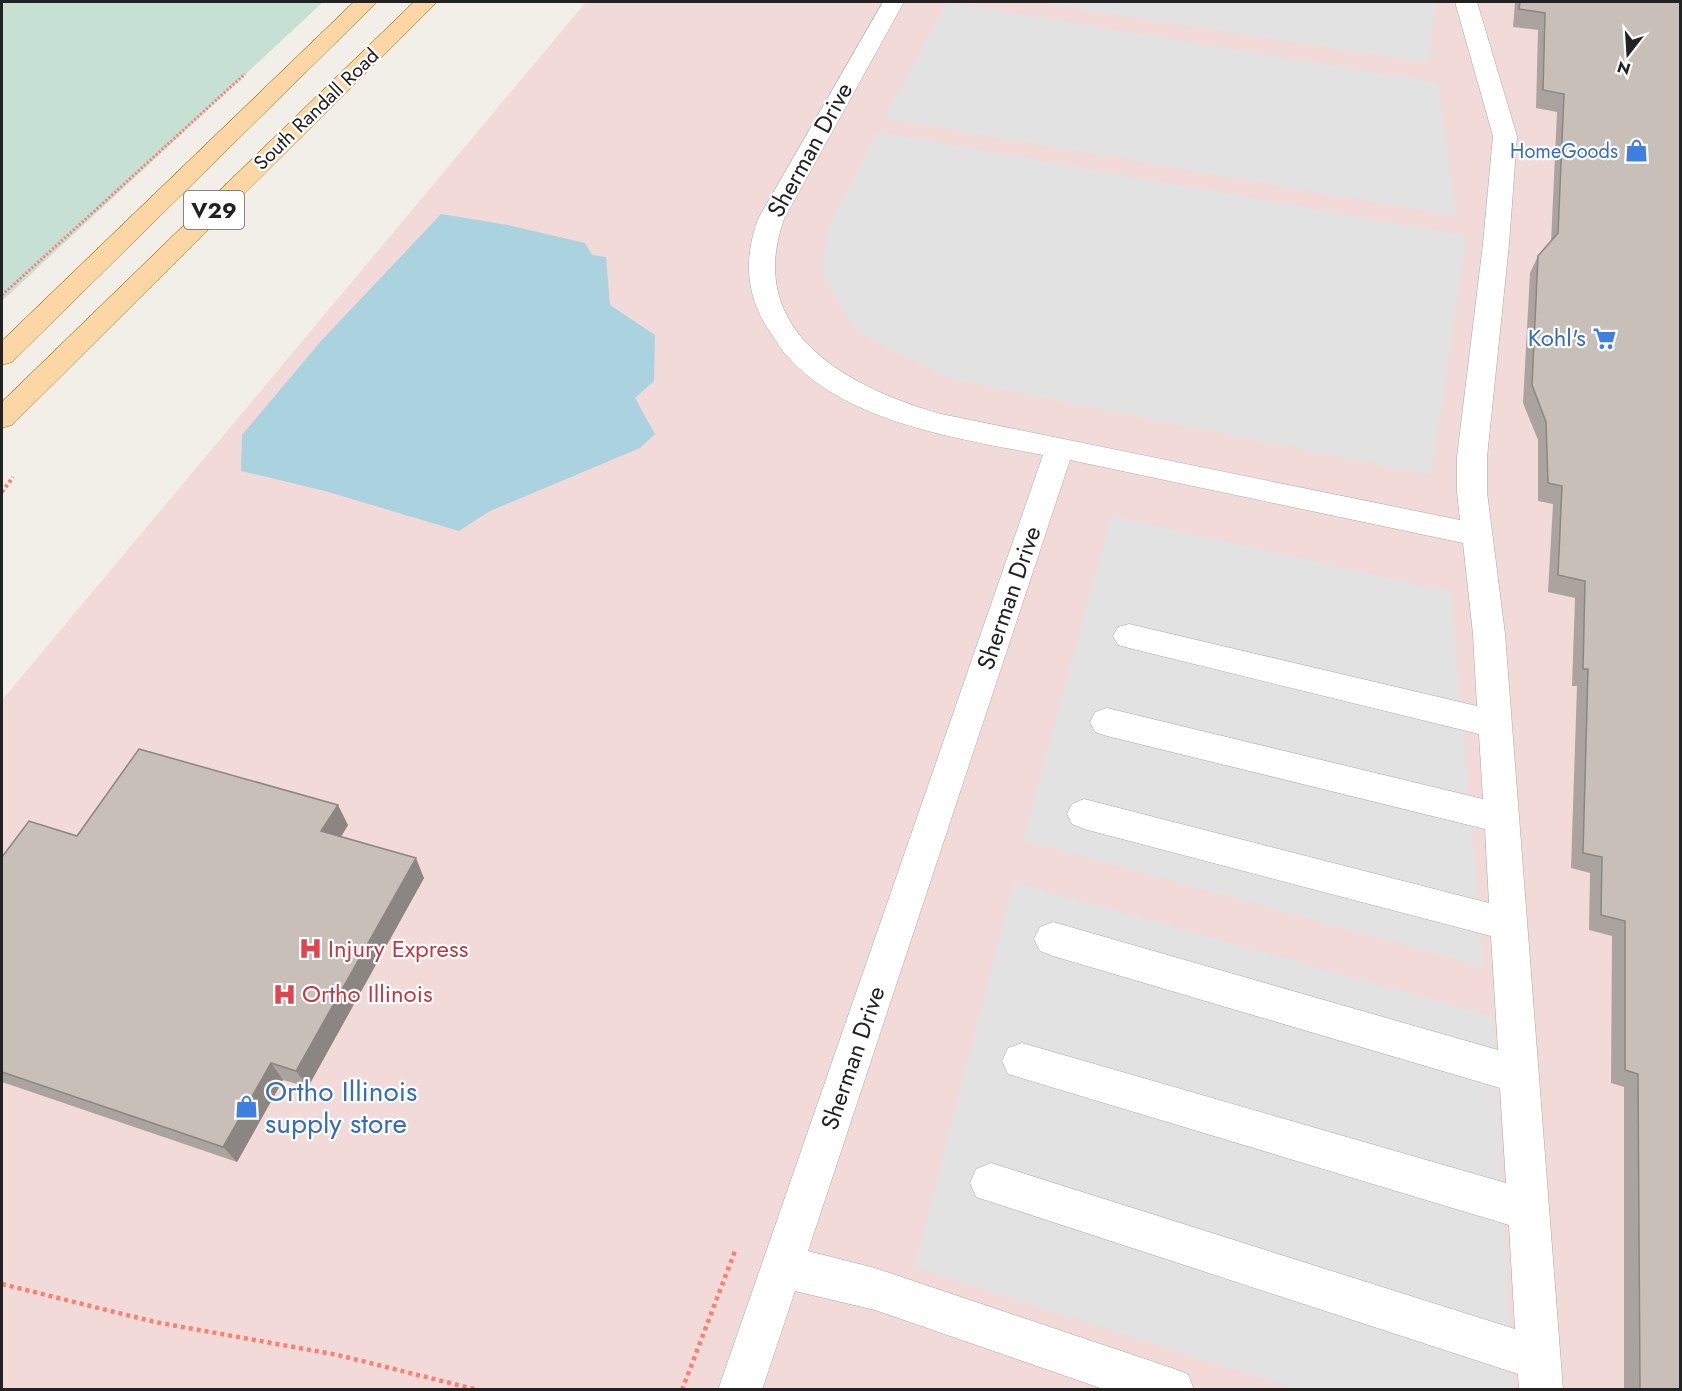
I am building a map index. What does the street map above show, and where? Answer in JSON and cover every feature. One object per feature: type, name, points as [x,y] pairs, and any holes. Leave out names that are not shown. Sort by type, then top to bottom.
[{"type":"main road","name":"South Randall Road","points":[[2,356],[366,2]]},
{"type":"main road","name":"South Randall Road","points":[[2,418],[426,2]]},
{"type":"lane","points":[[991,1183],[1540,1374],[1490,634],[1472,492],[1472,457],[1496,244],[1505,136],[1466,2]]},
{"type":"lane","name":"Sherman Drive","points":[[740,1389],[1059,448],[974,431],[869,400],[830,380],[801,356],[781,331],[767,306],[762,284],[762,239],[885,3]]},
{"type":"lane","points":[[1059,448],[1477,535]]},
{"type":"lane","points":[[1129,636],[1495,724]]},
{"type":"lane","points":[[1107,722],[1502,818]]},
{"type":"lane","points":[[1084,814],[1509,924]]},
{"type":"lane","points":[[1053,939],[1520,1075]]},
{"type":"lane","points":[[1022,1061],[1529,1210]]},
{"type":"lane","points":[[782,1266],[875,1289],[1172,1389]]},
{"type":"path","points":[[2,295],[246,73]]},
{"type":"path","points":[[2,492],[13,477]]},
{"type":"path","points":[[682,1389],[735,1251]]},
{"type":"path","points":[[2,1284],[155,1322],[338,1354],[478,1389]]},
{"type":"shaded area","points":[[586,2],[1680,2],[1680,1389],[2,1390],[2,700]]},
{"type":"shaded area","points":[[947,2],[1438,83],[1456,216],[884,118]]},
{"type":"shaded area","points":[[1037,2],[1436,2],[1428,63]]},
{"type":"shaded area","points":[[878,132],[1467,236],[1431,475],[954,380],[858,333],[821,274],[830,223]]},
{"type":"shaded area","points":[[1111,516],[1451,592],[1484,967],[1023,840]]},
{"type":"shaded area","points":[[1014,882],[1494,1017],[1513,1389],[1295,1389],[914,1267]]},
{"type":"green space","points":[[2,2],[323,2],[2,301]]},
{"type":"water","points":[[441,214],[508,225],[585,243],[592,255],[606,257],[610,305],[655,335],[654,381],[635,398],[655,434],[640,448],[490,511],[459,531],[325,491],[241,471],[242,435],[321,341]]},
{"type":"building","points":[[1520,2],[1680,2],[1680,1389],[1640,1389],[1638,1074],[1625,1070],[1625,921],[1601,915],[1602,857],[1583,853],[1588,669],[1583,669],[1585,581],[1558,575],[1562,486],[1548,483],[1546,422],[1532,385],[1538,256],[1558,233],[1564,94],[1543,90],[1545,13],[1519,9]]},
{"type":"building","points":[[139,749],[338,805],[321,831],[416,858],[296,1071],[271,1063],[223,1147],[2,1072],[2,857],[29,821],[77,836]]},
{"type":"place","name":"HomeGoods","points":[[1636,151]]},
{"type":"place","name":"Kohl's","points":[[1604,338]]},
{"type":"place","name":"Injury Express","points":[[310,949]]},
{"type":"place","name":"Ortho Illinois","points":[[284,994]]},
{"type":"place","name":"Ortho Illinois supply store","points":[[247,1107]]}]
